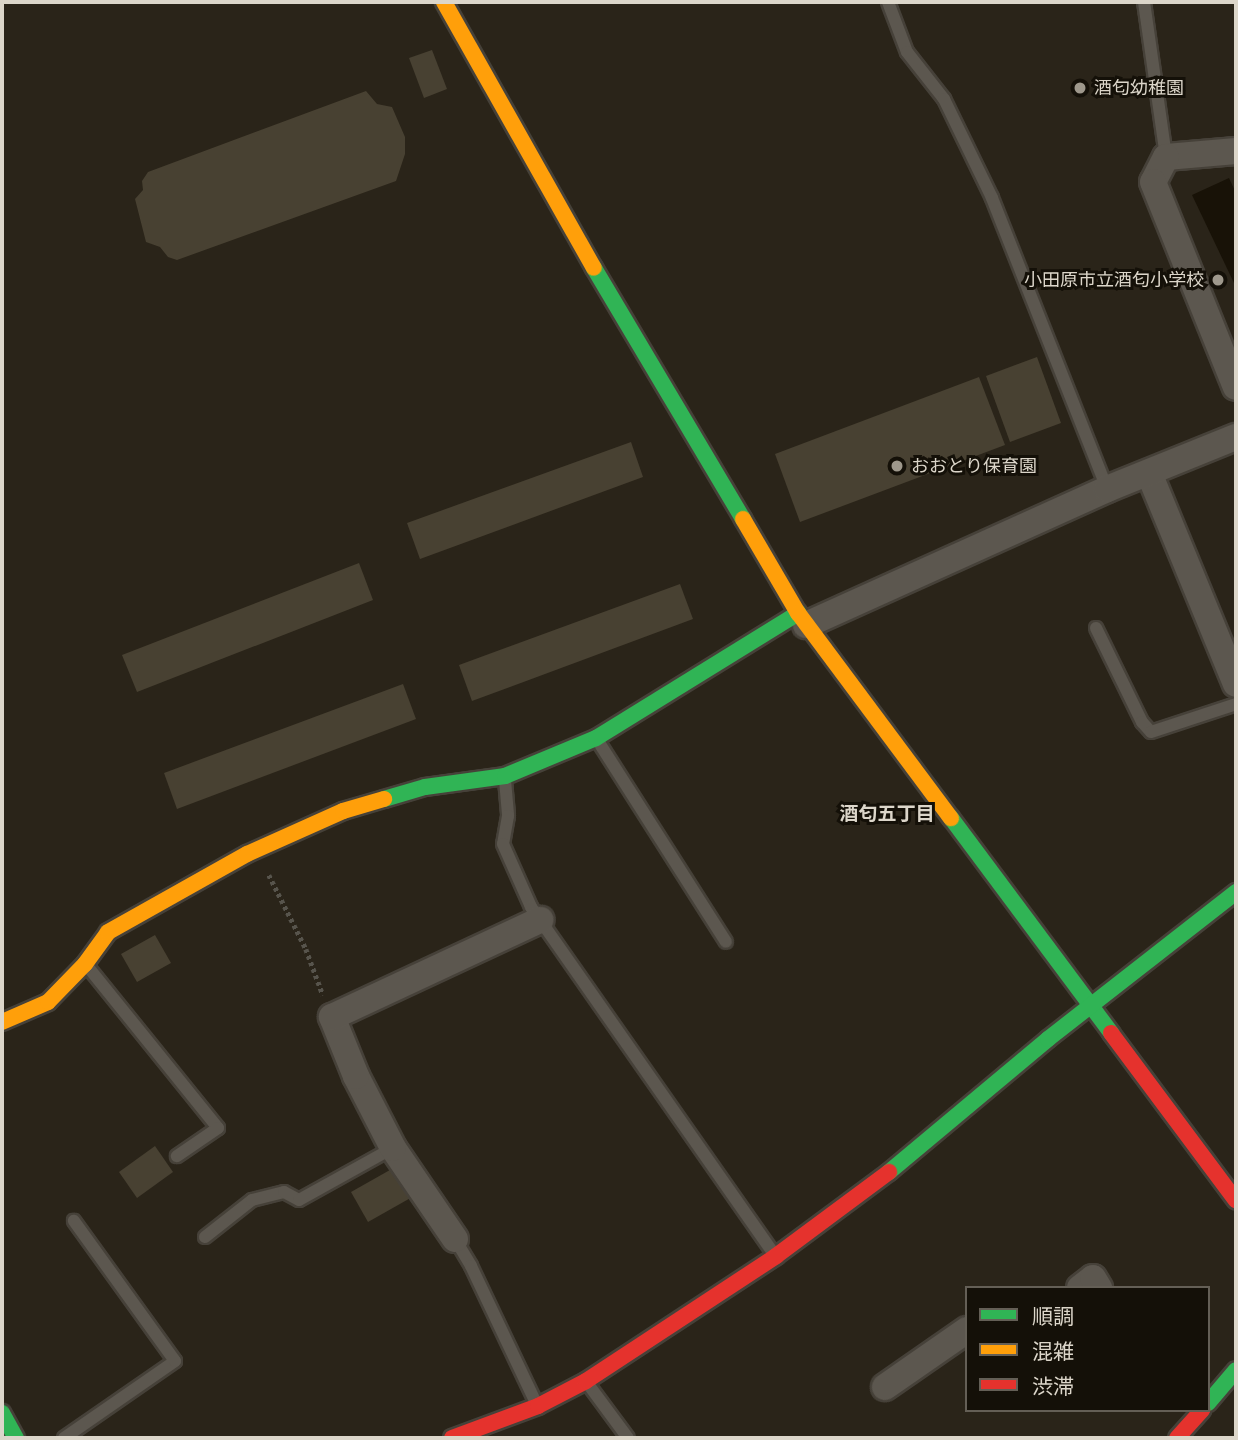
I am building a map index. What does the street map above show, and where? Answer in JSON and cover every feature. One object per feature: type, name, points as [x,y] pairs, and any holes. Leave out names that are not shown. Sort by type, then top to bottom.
[{"type":"main road","points":[[444,2],[567,222],[802,619],[1236,1201]]},
{"type":"main road","points":[[2,1022],[48,1002],[85,964],[108,932],[256,849],[343,811],[425,788],[505,776],[596,738],[802,619]]},
{"type":"main road","points":[[452,1438],[538,1406],[586,1381],[776,1256],[875,1184],[1091,1006],[1236,892]]},
{"type":"main road","points":[[1210,1401],[1233,1374]]},
{"type":"main road","points":[[1177,1438],[1200,1412]]},
{"type":"main road","points":[[2,1413],[16,1438]]},
{"type":"street","points":[[1236,151],[1166,157],[1153,182],[1236,387]]},
{"type":"street","points":[[802,619],[1236,437]]},
{"type":"street","points":[[1149,473],[1236,684]]},
{"type":"street","points":[[454,1240],[393,1148],[356,1076],[332,1017],[540,920]]},
{"type":"street","points":[[1083,1286],[1093,1278],[1098,1286]]},
{"type":"street","points":[[885,1387],[965,1331]]},
{"type":"street","points":[[1210,1364],[1233,1374]]},
{"type":"lane","points":[[888,2],[907,52],[944,99],[992,198],[1107,489]]},
{"type":"lane","points":[[1144,2],[1166,157]]},
{"type":"lane","points":[[1096,628],[1142,722],[1151,732],[1236,704]]},
{"type":"lane","points":[[596,738],[726,942]]},
{"type":"lane","points":[[505,776],[508,816],[503,844],[510,864],[540,920],[776,1256]]},
{"type":"lane","points":[[85,964],[218,1128],[177,1156]]},
{"type":"lane","points":[[205,1237],[252,1200],[284,1192],[299,1200],[393,1148]]},
{"type":"lane","points":[[64,1438],[174,1361],[74,1221]]},
{"type":"lane","points":[[454,1240],[471,1266],[538,1406]]},
{"type":"lane","points":[[586,1381],[628,1438]]},
{"type":"path","points":[[256,849],[306,949],[332,1017]]},
{"type":"shaded area","points":[[1229,178],[1236,193],[1234,283],[1192,195]]},
{"type":"building","points":[[432,50],[447,89],[424,98],[409,58]]},
{"type":"building","points":[[366,91],[377,104],[392,107],[405,137],[405,154],[396,181],[177,260],[168,257],[160,247],[146,242],[135,199],[143,190],[142,181],[148,172]]},
{"type":"building","points":[[1037,357],[1061,423],[1010,442],[986,376]]},
{"type":"building","points":[[979,377],[1005,445],[800,522],[775,454]]},
{"type":"building","points":[[631,442],[643,477],[420,559],[407,523]]},
{"type":"building","points":[[359,563],[373,600],[137,692],[122,655]]},
{"type":"building","points":[[680,584],[693,619],[472,701],[459,665]]},
{"type":"building","points":[[403,684],[416,719],[177,809],[164,773]]},
{"type":"building","points":[[155,935],[171,963],[137,982],[121,954]]},
{"type":"building","points":[[155,1146],[173,1172],[137,1198],[119,1172]]},
{"type":"building","points":[[397,1166],[414,1196],[368,1222],[351,1192]]},
{"type":"traffic: fast","points":[[594,268],[743,519]]},
{"type":"traffic: fast","points":[[384,799],[425,787],[505,776],[596,738],[798,613]]},
{"type":"traffic: fast","points":[[951,818],[1111,1033]]},
{"type":"traffic: fast","points":[[889,1172],[1048,1039],[1236,892]]},
{"type":"traffic: fast","points":[[1210,1401],[1236,1370]]},
{"type":"traffic: fast","points":[[2,1413],[16,1438]]},
{"type":"traffic: slow","points":[[444,2],[594,268]]},
{"type":"traffic: slow","points":[[743,519],[798,613],[951,818]]},
{"type":"traffic: slow","points":[[2,1022],[48,1002],[85,964],[108,932],[247,854],[343,811],[384,799]]},
{"type":"traffic: jam","points":[[1111,1033],[1236,1201]]},
{"type":"traffic: jam","points":[[452,1438],[538,1406],[586,1381],[776,1256],[889,1172]]},
{"type":"traffic: jam","points":[[1177,1438],[1200,1412]]},
{"type":"place","name":"酒匂幼稚園","points":[[1080,88]]},
{"type":"place","name":"小田原市立酒匂小学校","points":[[1218,280]]},
{"type":"place","name":"おおとり保育園","points":[[897,466]]},
{"type":"district","name":"酒匂五丁目","points":[[887,814]]}]
